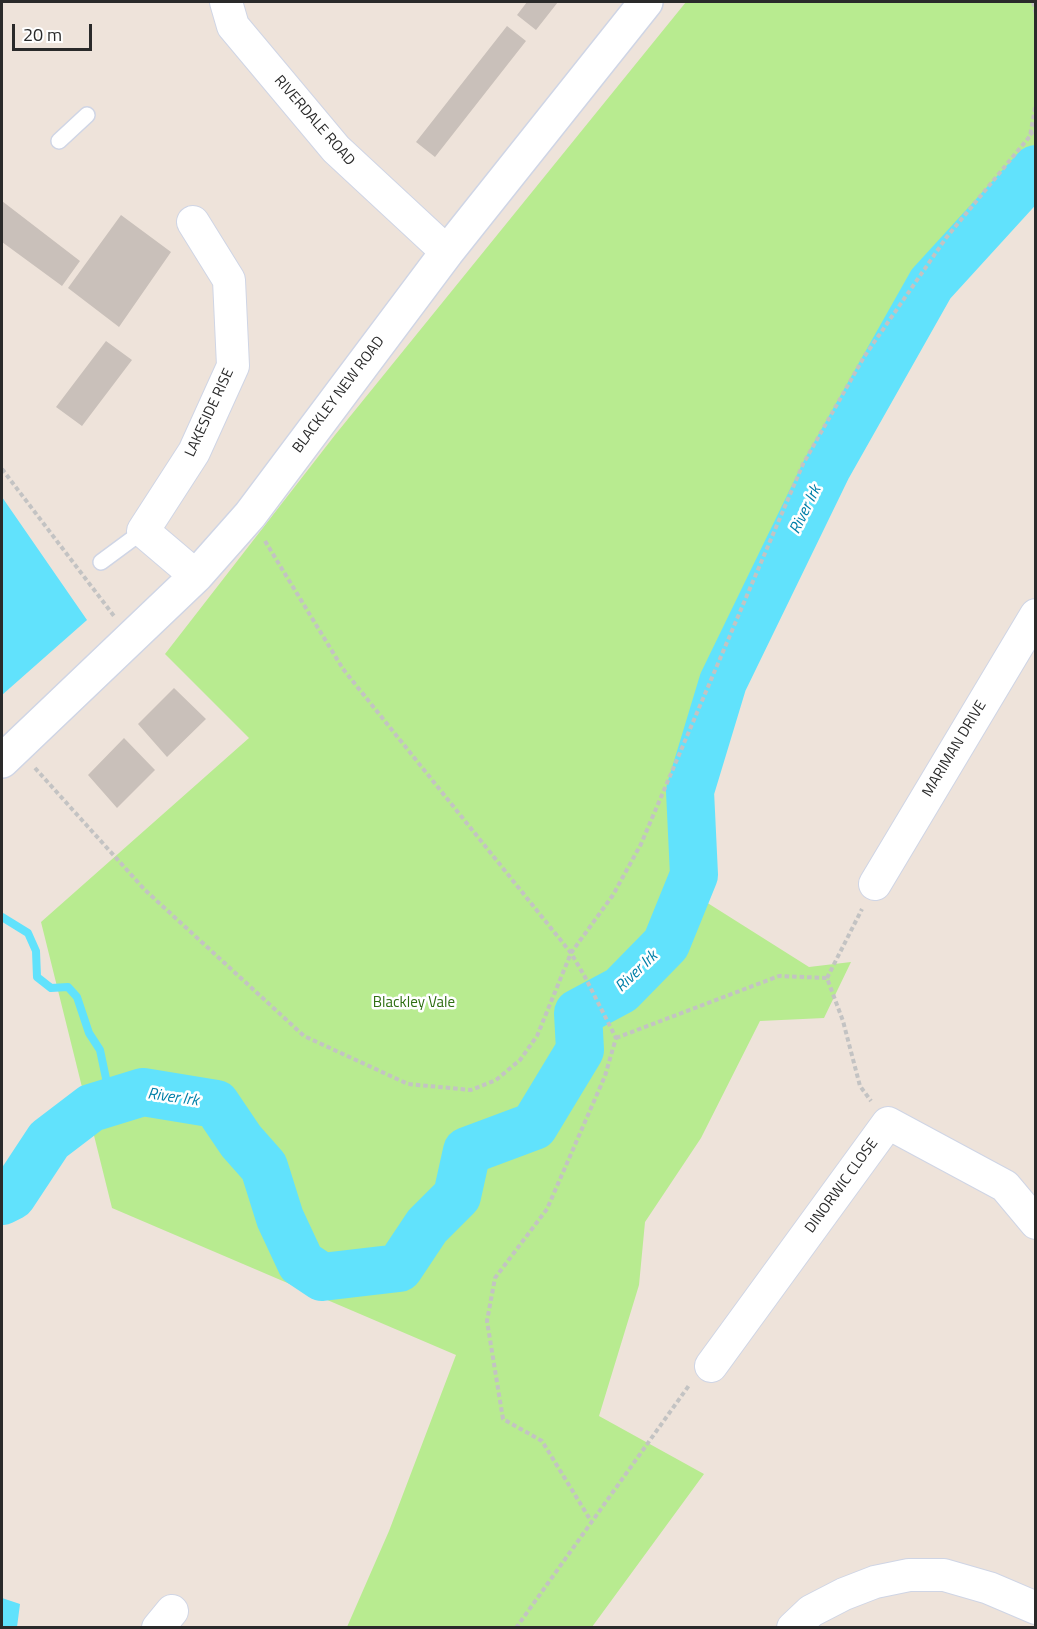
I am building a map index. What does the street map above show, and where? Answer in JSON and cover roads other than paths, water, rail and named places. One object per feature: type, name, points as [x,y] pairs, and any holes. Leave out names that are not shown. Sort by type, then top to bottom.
[{"type":"street","name":"RIVERDALE ROAD","points":[[226,2],[233,26],[336,150],[447,252]]},
{"type":"street","name":"BLACKLEY NEW ROAD","points":[[9,755],[196,576],[250,515],[447,252],[646,2]]},
{"type":"street","name":"LAKESIDE RISE","points":[[143,531],[194,452],[233,366],[229,280],[193,222]]},
{"type":"street","points":[[143,531],[196,576]]},
{"type":"street","name":"MARIMAN DRIVE","points":[[874,884],[1035,615]]},
{"type":"street","name":"DINORWIC CLOSE","points":[[711,1366],[888,1123],[1005,1186],[1035,1223]]},
{"type":"street","points":[[794,1628],[811,1611],[843,1594],[875,1582],[909,1575],[944,1575],[989,1588],[1035,1608]]},
{"type":"lane","points":[[59,141],[87,115]]},
{"type":"lane","points":[[101,562],[143,531]]},
{"type":"water","points":[[2,497],[87,620],[2,695]]},
{"type":"water","points":[[2,1598],[20,1604],[17,1627],[2,1627]]},
{"type":"waterway","name":"River Irk","points":[[2,1201],[12,1196],[49,1140],[91,1108],[143,1092],[216,1104],[241,1141],[264,1167],[280,1218],[301,1263],[322,1277],[399,1268],[427,1226],[457,1196],[467,1151],[534,1126],[580,1050],[578,1013],[621,990],[666,944],[694,875],[690,791],[723,682],[827,468],[931,284],[1036,169]]},
{"type":"waterway","points":[[2,917],[28,933],[36,951],[37,977],[51,988],[68,987],[77,997],[89,1033],[100,1050],[111,1102]]},
{"type":"park label","name":"Blackley Vale","points":[[414,1003]]}]
